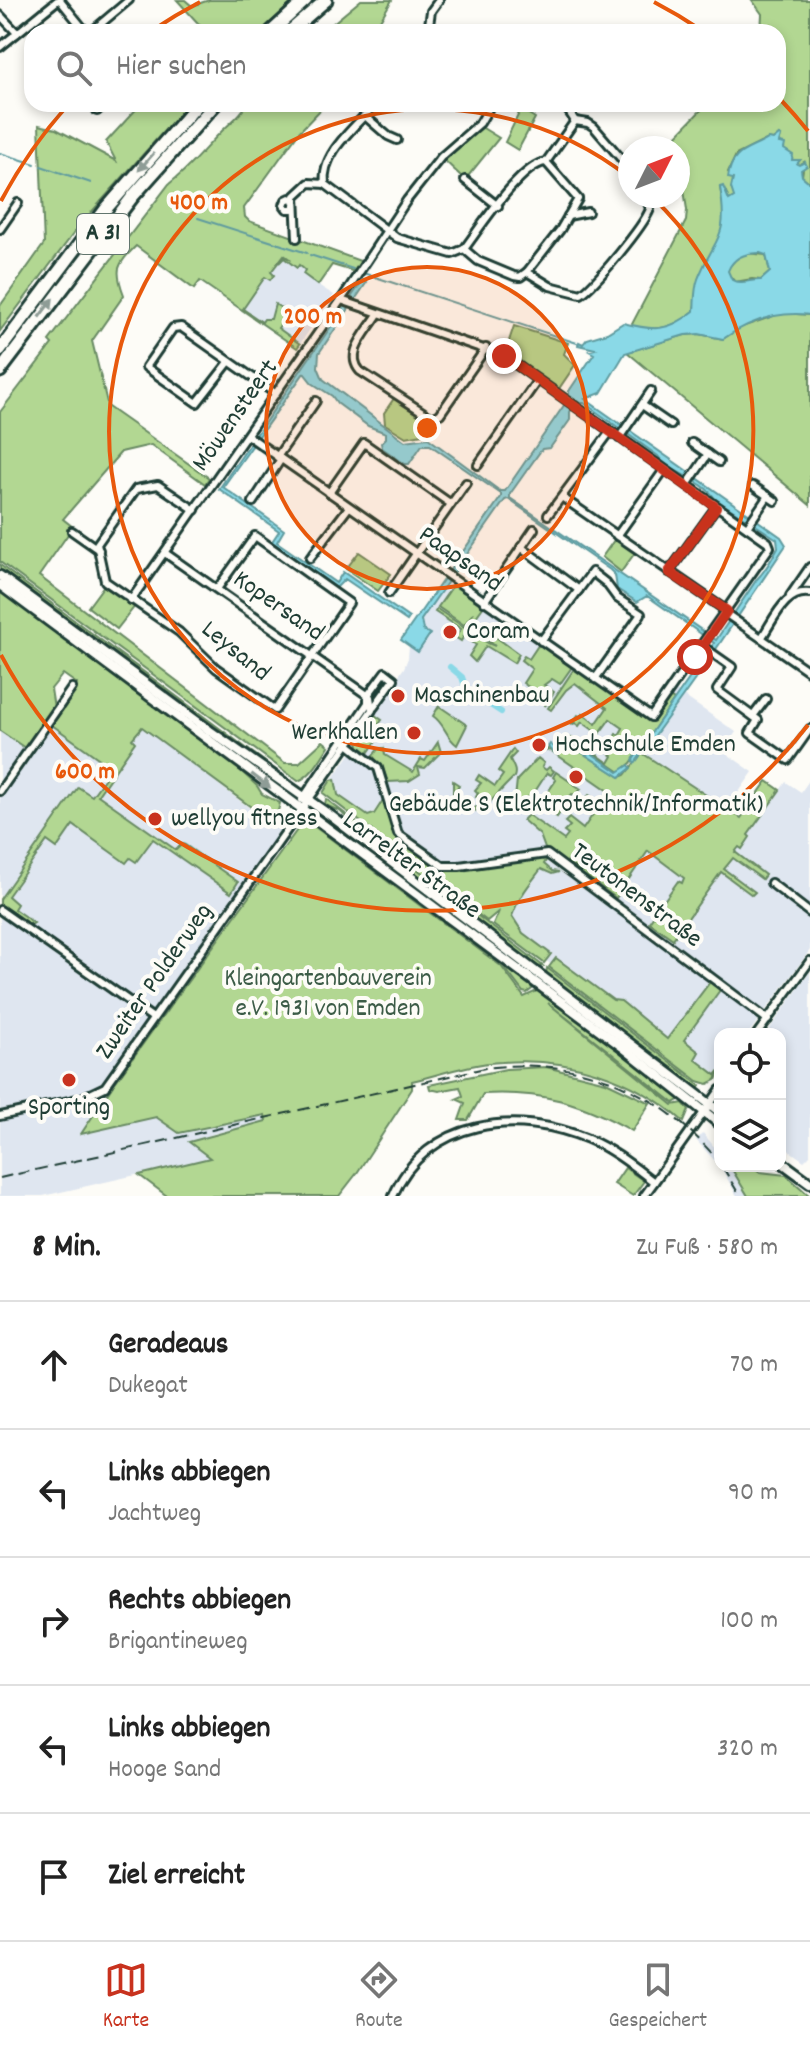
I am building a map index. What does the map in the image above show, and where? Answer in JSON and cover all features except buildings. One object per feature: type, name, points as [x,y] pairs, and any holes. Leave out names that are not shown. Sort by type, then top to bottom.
[{"type":"highway","points":[[280,24],[306,0]]},
{"type":"highway","points":[[298,24],[326,0]]},
{"type":"highway","name":"A 31","points":[[0,350],[105,210],[191,112]]},
{"type":"highway","name":"A 31","points":[[0,371],[124,207],[208,112]]},
{"type":"street","points":[[28,24],[59,0],[82,24]]},
{"type":"street","points":[[99,24],[129,0]]},
{"type":"street","points":[[429,24],[431,11],[439,0]]},
{"type":"street","points":[[0,15],[17,33]]},
{"type":"street","points":[[0,47],[24,28]]},
{"type":"street","points":[[325,184],[325,170],[340,142],[368,112]]},
{"type":"street","name":"Möwensteert","points":[[131,600],[251,438],[276,394],[346,302],[387,231],[431,168],[480,123],[486,112]]},
{"type":"street","points":[[569,112],[575,121],[594,127],[618,155]]},
{"type":"street","points":[[365,116],[397,140]]},
{"type":"street","points":[[297,238],[297,192],[308,184],[325,184],[400,240],[452,254],[464,249],[509,189],[537,163],[546,162],[575,121]]},
{"type":"street","points":[[464,249],[478,261],[514,276],[520,277],[527,272],[568,216],[578,197],[546,162]]},
{"type":"street","points":[[465,180],[498,206]]},
{"type":"street","points":[[0,229],[18,203]]},
{"type":"street","points":[[527,272],[552,286],[584,293],[644,223],[649,208]]},
{"type":"street","points":[[568,216],[588,212]]},
{"type":"street","points":[[346,302],[504,356],[610,432],[621,435],[664,470],[691,480],[716,507],[750,522],[770,547],[730,615],[710,634],[707,648],[732,667],[717,690],[758,720],[750,733],[788,760],[810,729]]},
{"type":"street","points":[[378,314],[354,352],[354,364],[432,418]]},
{"type":"street","points":[[229,362],[197,403],[146,367],[173,328],[181,327],[276,394]]},
{"type":"street","points":[[432,418],[440,414],[486,348]]},
{"type":"street","points":[[478,465],[537,381]]},
{"type":"street","points":[[621,435],[651,391]]},
{"type":"street","points":[[253,502],[316,401]]},
{"type":"street","points":[[642,405],[671,425]]},
{"type":"street","points":[[432,418],[432,428]]},
{"type":"street","points":[[548,515],[610,432]]},
{"type":"street","name":"Paapsand","points":[[251,438],[651,717],[707,648]]},
{"type":"street","points":[[329,493],[364,443],[451,504]]},
{"type":"street","points":[[692,443],[719,462]]},
{"type":"street","points":[[691,480],[708,454]]},
{"type":"street","points":[[617,536],[664,470]]},
{"type":"street","points":[[389,593],[466,483]]},
{"type":"street","points":[[99,550],[97,544],[136,489],[158,485],[195,510]]},
{"type":"street","points":[[753,486],[775,501]]},
{"type":"street","points":[[750,522],[768,496]]},
{"type":"street","points":[[563,498],[810,672]]},
{"type":"street","points":[[310,558],[349,507]]},
{"type":"street","points":[[669,572],[716,507]]},
{"type":"street","points":[[484,602],[534,529]]},
{"type":"street","points":[[72,531],[99,550]]},
{"type":"street","points":[[217,589],[255,536],[356,609]]},
{"type":"street","points":[[521,547],[579,590]]},
{"type":"street","name":"Leysand","points":[[99,550],[105,581],[179,632],[216,668],[275,710],[313,656]]},
{"type":"street","name":"Kopersand","points":[[165,553],[368,695]]},
{"type":"street","points":[[762,637],[810,567]]},
{"type":"street","points":[[541,641],[592,572],[606,583],[617,598],[641,614],[595,679]]},
{"type":"street","name":"Larrelter Straße","points":[[0,576],[611,1027],[714,1117]]},
{"type":"street","name":"Larrelter Straße","points":[[0,585],[624,1048],[714,1110]]},
{"type":"street","points":[[790,596],[805,591],[810,593]]},
{"type":"street","points":[[313,656],[349,603]]},
{"type":"street","points":[[306,799],[394,679],[385,672],[368,695],[368,703],[346,742]]},
{"type":"street","points":[[0,791],[72,688]]},
{"type":"street","points":[[368,695],[372,700],[372,710]]},
{"type":"street","points":[[753,716],[766,699]]},
{"type":"street","name":"Teutonenstraße","points":[[346,742],[378,768],[398,834],[443,866],[547,854],[768,1020]]},
{"type":"street","name":"Zweiter Polderweg","points":[[0,1116],[82,1098],[100,1091],[306,799]]},
{"type":"street","points":[[771,883],[810,913]]},
{"type":"street","points":[[0,910],[153,1018]]},
{"type":"street","points":[[762,1028],[810,961]]},
{"type":"street","points":[[645,1196],[714,1098]]},
{"type":"street","points":[[393,1196],[414,1162],[438,1142],[468,1130],[508,1122],[541,1124],[587,1138],[615,1153],[654,1182]]},
{"type":"street","points":[[786,1165],[810,1183]]},
{"type":"shaded area","points":[[234,232],[331,265],[318,285],[334,295],[297,348],[200,281]]},
{"type":"shaded area","name":"Hochschule Emden","points":[[452,578],[651,716],[672,688],[736,732],[723,751],[753,772],[727,809],[640,752],[622,774],[624,777],[564,866],[546,854],[499,911],[403,838],[384,797],[371,816],[366,816],[338,795],[332,779],[354,749],[349,744],[404,668],[409,646],[418,652],[430,634],[423,630],[421,620]]},
{"type":"shaded area","points":[[48,722],[112,768],[142,727],[284,831],[110,1082],[114,1084],[81,1133],[156,1117],[232,1122],[266,1115],[267,1121],[190,1143],[211,1158],[43,1196],[0,1196],[0,1119],[58,1106],[0,1116],[0,731],[28,750]]},
{"type":"shaded area","points":[[810,779],[810,950],[752,1028],[714,1028],[714,1079],[606,1006],[501,923],[547,862],[607,906],[616,898],[648,850],[684,878],[682,883],[679,881],[673,939],[786,782],[801,792]]},
{"type":"shaded area","points":[[810,972],[810,1155],[804,1161],[786,1148],[786,1028],[770,1028]]},
{"type":"shaded area","points":[[703,1133],[714,1147],[714,1160],[696,1140]]},
{"type":"shaded area","points":[[724,1172],[734,1172],[748,1196],[737,1196]]},
{"type":"green space","points":[[177,0],[185,0],[192,6],[209,0],[295,0],[269,24],[199,24]]},
{"type":"green space","points":[[361,0],[392,0],[378,24],[332,24]]},
{"type":"green space","points":[[752,0],[810,0],[810,183],[802,176],[804,162],[799,165],[796,164],[800,160],[792,160],[779,143],[779,135],[736,155],[728,172],[734,178],[734,197],[729,201],[726,192],[720,188],[725,214],[723,228],[720,240],[699,277],[694,311],[665,327],[649,329],[631,326],[686,221],[687,208],[690,208],[690,136],[676,136],[699,112],[786,112],[786,24],[761,24],[762,14]]},
{"type":"green space","points":[[134,112],[181,112],[80,225],[0,331],[0,306],[44,244],[39,125],[56,129],[116,161],[106,142]]},
{"type":"green space","points":[[241,112],[318,112],[299,132],[244,208],[245,217],[249,221],[367,261],[359,273],[332,265],[318,285],[303,274],[305,270],[299,265],[297,268],[284,258],[279,263],[284,256],[291,260],[284,255],[271,272],[274,275],[270,280],[265,277],[243,309],[262,322],[271,319],[275,304],[301,321],[298,325],[286,317],[278,328],[300,344],[297,348],[200,281],[194,289],[136,246],[119,268],[124,295],[92,341],[108,407],[209,478],[205,484],[151,445],[121,452],[63,519],[73,527],[39,576],[285,763],[299,763],[323,741],[329,746],[312,771],[298,781],[0,562],[0,412],[52,344],[49,341],[169,184]]},
{"type":"green space","points":[[520,112],[535,118],[518,150],[505,142]]},
{"type":"green space","points":[[478,125],[499,138],[465,180],[441,157]]},
{"type":"green space","points":[[746,253],[766,255],[770,272],[761,280],[735,282],[728,274],[728,268]]},
{"type":"green space","points":[[782,313],[810,315],[810,505],[627,352],[685,335],[699,334],[723,339],[739,328]]},
{"type":"green space","points":[[514,326],[568,343],[564,354],[575,365],[556,393],[504,356]]},
{"type":"green space","points":[[397,394],[432,418],[432,428],[428,433],[406,437],[385,424],[384,413]]},
{"type":"green space","points":[[617,536],[637,550],[621,572],[602,557]]},
{"type":"green space","points":[[359,552],[391,574],[378,591],[346,569]]},
{"type":"green space","points":[[0,565],[284,776],[294,785],[0,572]]},
{"type":"green space","points":[[456,581],[486,603],[468,628],[465,626],[474,612],[464,625],[438,607]]},
{"type":"green space","points":[[105,584],[135,606],[117,629],[88,607]]},
{"type":"green space","points":[[0,589],[226,757],[262,794],[280,803],[276,819],[270,821],[142,727],[98,795],[176,850],[185,845],[238,882],[231,893],[153,839],[136,862],[130,858],[126,863],[73,825],[57,848],[47,841],[8,896],[17,904],[14,909],[34,923],[31,925],[0,904],[0,899],[78,787],[92,796],[112,768],[52,725],[77,684],[63,674],[51,689],[54,708],[25,748],[0,731]]},
{"type":"green space","points":[[437,609],[495,646],[489,641],[493,635],[519,654],[514,663],[486,646],[475,662],[469,656],[476,645],[464,636],[461,641],[455,637],[461,629],[435,612]]},
{"type":"green space","points":[[541,641],[574,664],[560,684],[552,679],[544,685],[554,692],[545,706],[546,695],[523,683],[532,669],[521,660],[524,656],[529,659]]},
{"type":"green space","points":[[576,666],[651,716],[667,695],[674,700],[631,763],[620,772],[580,745],[566,747],[568,743],[563,740],[565,736],[576,740],[609,763],[613,756],[606,751],[623,728],[610,719],[599,734],[582,722],[579,726],[575,723],[571,725],[578,715],[581,717],[583,714],[596,724],[607,708],[575,683],[551,710],[548,708]]},
{"type":"green space","points":[[439,706],[467,725],[457,745],[433,716]]},
{"type":"green space","points":[[375,715],[382,720],[376,728],[382,733],[368,753],[359,746],[358,740]]},
{"type":"green space","points":[[438,742],[441,752],[425,768],[418,767],[420,774],[409,781],[388,782],[373,756],[378,749],[384,748],[385,755],[413,772]]},
{"type":"green space","points":[[548,747],[556,753],[578,750],[620,777],[642,753],[741,818],[767,781],[780,790],[748,835],[750,837],[742,849],[739,847],[735,852],[765,875],[762,879],[733,858],[724,869],[755,892],[752,895],[721,872],[673,939],[649,922],[678,881],[682,883],[684,878],[648,851],[616,898],[568,863],[569,859],[564,866],[552,857],[545,857],[544,864],[552,871],[559,872],[552,874],[541,869],[512,916],[523,933],[551,954],[544,963],[493,925],[499,911],[487,921],[390,849],[323,793],[335,779],[338,795],[368,816],[374,814],[385,797],[396,831],[443,866],[547,854],[540,835],[523,820],[528,815],[564,840],[568,835],[564,832],[570,826],[565,822],[569,818],[583,829],[596,810],[585,800],[589,795],[601,803],[609,791],[550,750],[545,751]]},
{"type":"green space","points":[[513,749],[516,753],[510,759],[515,770],[514,777],[488,804],[469,811],[453,803],[453,781],[459,785],[456,795],[468,801],[469,809],[485,805],[483,798],[476,797],[478,793],[475,790],[481,783],[476,780],[479,775],[495,786],[503,775],[498,771]]},
{"type":"green space","points":[[538,758],[544,763],[542,767],[554,771],[551,775],[547,773],[534,793],[537,796],[534,801],[528,797],[524,805],[515,799],[517,780]]},
{"type":"green space","points":[[556,772],[581,789],[576,795],[572,794],[557,817],[536,802],[539,797],[543,799],[556,780],[553,777]]},
{"type":"green space","points":[[326,799],[543,966],[536,967],[387,857],[340,811],[325,805]]},
{"type":"green space","points":[[317,812],[567,998],[612,1034],[315,815]]},
{"type":"green space","points":[[308,818],[531,982],[532,989],[523,992],[500,962],[302,819]]},
{"type":"green space","name":"Kleingartenbauverein e.V. 1931 von Emden","points":[[302,823],[311,824],[501,966],[524,997],[543,991],[681,1099],[674,1103],[548,1003],[673,1105],[683,1103],[689,1110],[684,1122],[664,1106],[622,1082],[576,1067],[527,1061],[468,1067],[412,1081],[412,1089],[339,1196],[167,1196],[139,1175],[210,1158],[189,1142],[266,1121],[265,1115],[179,1133],[156,1117],[81,1134]]},
{"type":"green space","points":[[556,958],[613,1000],[621,1001],[667,1039],[710,982],[720,990],[684,1040],[699,1052],[695,1059],[714,1073],[714,1081],[708,1084],[698,1081],[549,967]]},
{"type":"green space","points":[[547,968],[700,1085],[698,1090],[546,974]]},
{"type":"green space","points":[[546,1067],[606,1082],[650,1103],[632,1131],[578,1106],[524,1094],[483,1094],[468,1120],[459,1120],[465,1103],[456,1099],[463,1096],[460,1087],[439,1091],[430,1089],[429,1085],[506,1069]]},
{"type":"green space","points":[[625,1168],[644,1181],[633,1196],[614,1184]]},
{"type":"green space","points":[[734,1172],[786,1175],[810,1196],[748,1196]]},
{"type":"water","points":[[781,136],[779,143],[785,144],[784,149],[793,155],[792,160],[800,160],[799,165],[805,162],[807,166],[801,170],[802,176],[810,183],[810,315],[776,316],[754,322],[723,339],[699,334],[685,335],[625,353],[601,393],[585,399],[781,537],[786,545],[635,763],[633,760],[638,752],[714,643],[647,596],[637,602],[617,589],[615,575],[610,570],[508,499],[421,620],[423,630],[430,634],[418,652],[401,640],[501,497],[501,494],[430,445],[422,445],[409,464],[405,464],[382,448],[386,433],[368,426],[312,383],[304,373],[223,487],[284,530],[277,542],[336,583],[343,572],[409,618],[407,621],[345,579],[336,588],[271,543],[279,531],[219,489],[363,280],[367,282],[319,353],[318,367],[323,379],[405,441],[428,438],[500,491],[505,491],[569,398],[569,391],[594,354],[589,351],[595,349],[578,345],[579,342],[583,344],[587,339],[607,333],[623,323],[652,328],[668,326],[694,311],[698,279],[721,228],[720,187],[723,186],[729,200],[734,197],[731,188],[733,179],[728,178],[733,162],[748,149],[768,139]],"holes":[[[760,253],[766,255],[770,272],[761,280],[732,280],[728,271],[736,259]],[[576,403],[584,403],[670,467],[702,486],[715,499],[777,539],[778,547],[771,559],[716,640],[510,498],[542,449],[550,448],[570,420],[570,412]]]},
{"type":"water","points":[[550,744],[557,749],[580,745],[618,772],[629,765],[631,768],[620,777],[578,750],[555,753],[548,747]]},
{"type":"waterway","points":[[0,153],[35,164]]},
{"type":"waterway","points":[[41,166],[91,183]]},
{"type":"waterway","points":[[198,218],[307,253]]},
{"type":"waterway","points":[[310,255],[353,269]]},
{"type":"waterway","points":[[363,273],[577,343]]},
{"type":"waterway","points":[[450,667],[462,677],[466,689]]},
{"type":"waterway","points":[[470,692],[501,712]]},
{"type":"railway","points":[[0,1178],[485,1068],[520,1066],[553,1067],[615,1083],[671,1115],[714,1156]]},
{"type":"railway","points":[[726,1172],[740,1196]]},
{"type":"place","name":"Coram","points":[[450,632]]},
{"type":"place","name":"Maschinenbau","points":[[398,696]]},
{"type":"place","name":"Werkhallen","points":[[414,733]]},
{"type":"place","name":"Hochschule Emden","points":[[539,745]]},
{"type":"place","name":"Gebäude S (Elektrotechnik/Informatik)","points":[[576,777]]},
{"type":"place","name":"wellyou fitness","points":[[155,819]]},
{"type":"place","name":"Sporting","points":[[69,1080]]},
{"type":"route","points":[[504,356],[716,507],[669,572],[727,611],[695,657]]}]
